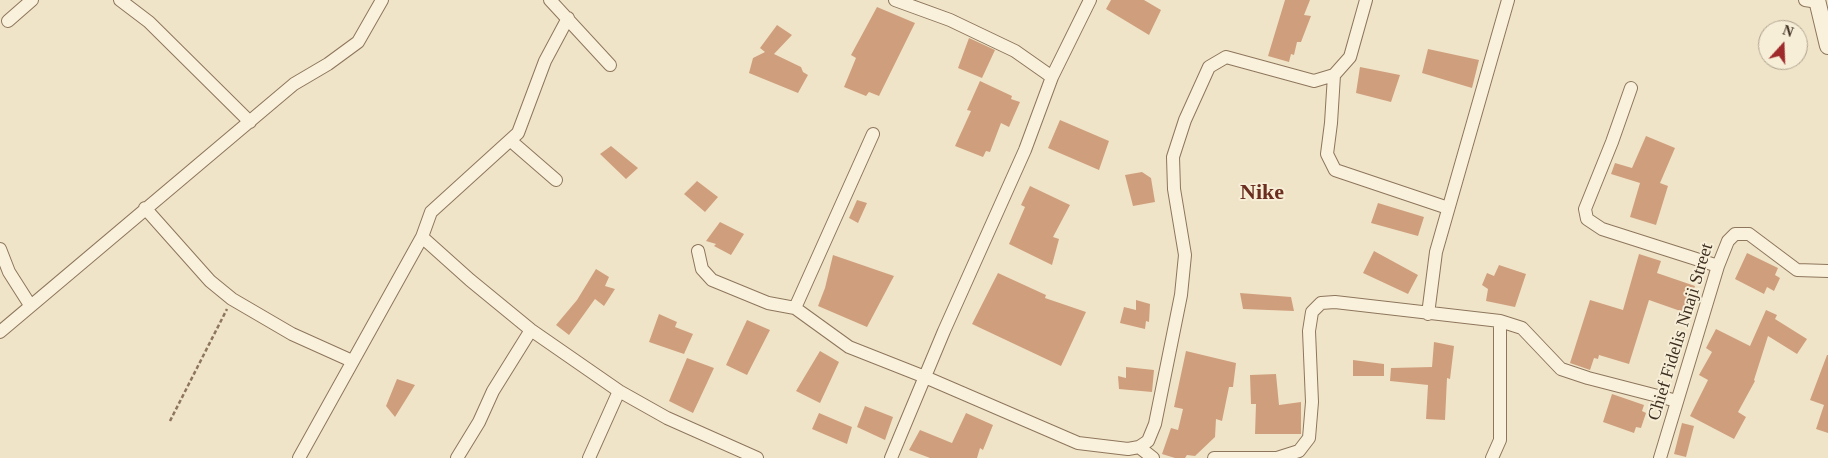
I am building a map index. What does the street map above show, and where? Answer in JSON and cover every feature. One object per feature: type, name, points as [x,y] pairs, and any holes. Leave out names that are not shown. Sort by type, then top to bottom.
[{"type":"street","points":[[8,21],[32,0]]},
{"type":"street","points":[[120,0],[149,22],[250,122]]},
{"type":"street","points":[[0,332],[294,84],[328,64],[358,42],[382,0]]},
{"type":"street","points":[[550,0],[610,65]]},
{"type":"street","points":[[895,0],[950,20],[1015,51],[1052,77]]},
{"type":"street","points":[[891,458],[1018,166],[1052,77],[1090,0]]},
{"type":"street","points":[[698,251],[702,269],[712,280],[768,303],[795,308],[849,347],[925,377],[1078,443],[1128,449],[1139,447],[1148,441],[1155,424],[1182,294],[1185,255],[1174,189],[1173,157],[1185,120],[1209,67],[1226,57],[1314,81],[1334,76],[1350,58],[1366,0]]},
{"type":"street","points":[[1428,314],[1436,252],[1508,0]]},
{"type":"street","points":[[1813,1],[1828,46]]},
{"type":"street","points":[[299,458],[422,236],[432,212],[518,133],[545,61],[568,18]]},
{"type":"street","points":[[1334,76],[1327,154],[1335,170],[1448,208]]},
{"type":"street","points":[[1631,88],[1585,209],[1587,219],[1602,229],[1718,266]]},
{"type":"street","points":[[795,308],[872,134]]},
{"type":"street","points":[[511,141],[556,180]]},
{"type":"street","points":[[145,208],[210,281],[232,299],[292,334],[352,360]]},
{"type":"street","name":"Chief Fidelis Nnaji Street","points":[[1660,458],[1718,266],[1728,240],[1735,234],[1742,233],[1755,238],[1797,270],[1828,271]]},
{"type":"street","points":[[422,236],[470,280],[531,330],[618,391],[667,418],[757,458]]},
{"type":"street","points":[[0,249],[9,272],[30,305]]},
{"type":"street","points":[[1214,458],[1277,458],[1299,451],[1309,438],[1312,402],[1309,331],[1312,312],[1321,303],[1335,302],[1500,321],[1522,328],[1560,369],[1677,401]]},
{"type":"street","points":[[1492,458],[1500,440],[1500,321]]},
{"type":"street","points":[[457,458],[479,422],[493,391],[531,330]]},
{"type":"street","points":[[589,458],[618,391]]},
{"type":"street","points":[[1139,447],[1153,458]]},
{"type":"path","points":[[170,421],[232,299]]},
{"type":"building","points":[[1111,0],[1144,0],[1161,10],[1149,35],[1106,9]]},
{"type":"building","points":[[1285,0],[1310,0],[1304,15],[1311,16],[1301,42],[1297,42],[1294,55],[1291,54],[1289,62],[1268,56]]},
{"type":"building","points":[[877,7],[915,23],[879,96],[869,92],[866,96],[844,87],[856,58],[851,55]]},
{"type":"building","points":[[777,25],[792,35],[774,54],[801,67],[803,72],[808,75],[798,93],[749,73],[753,58],[765,52],[760,48]]},
{"type":"building","points":[[969,38],[995,50],[982,78],[958,68]]},
{"type":"building","points":[[1428,49],[1479,60],[1472,88],[1422,73]]},
{"type":"building","points":[[1360,67],[1400,75],[1391,102],[1356,93]]},
{"type":"building","points":[[980,81],[1012,96],[1011,99],[1020,102],[1009,127],[1001,123],[990,152],[986,151],[983,157],[955,146],[971,111],[967,110]]},
{"type":"building","points":[[1060,120],[1109,141],[1099,170],[1048,148]]},
{"type":"building","points":[[1646,136],[1675,148],[1660,183],[1668,186],[1656,225],[1630,217],[1640,183],[1611,174],[1615,163],[1632,168]]},
{"type":"building","points":[[611,146],[638,168],[626,179],[600,154]]},
{"type":"building","points":[[1142,172],[1151,178],[1155,202],[1133,206],[1125,175]]},
{"type":"building","points":[[697,181],[718,197],[705,212],[684,194]]},
{"type":"building","points":[[1030,186],[1070,205],[1053,237],[1059,239],[1052,265],[1009,244],[1025,207],[1021,205]]},
{"type":"building","points":[[857,200],[867,203],[858,223],[849,218]]},
{"type":"building","points":[[1378,203],[1424,217],[1418,236],[1371,223]]},
{"type":"building","points":[[720,222],[744,234],[731,255],[714,246],[716,244],[706,241]]},
{"type":"building","points":[[1374,251],[1418,275],[1408,294],[1363,273]]},
{"type":"building","points":[[1747,253],[1778,268],[1775,275],[1780,278],[1774,291],[1767,287],[1764,294],[1735,279]]},
{"type":"building","points":[[1639,254],[1661,261],[1657,273],[1695,286],[1686,313],[1649,300],[1629,364],[1599,355],[1598,359],[1594,358],[1590,370],[1570,363],[1590,300],[1623,310]]},
{"type":"building","points":[[833,255],[894,276],[867,327],[818,306],[825,288]]},
{"type":"building","points":[[1499,265],[1526,274],[1515,307],[1486,301],[1488,289],[1482,285],[1487,273],[1494,276]]},
{"type":"building","points":[[596,269],[609,277],[605,286],[615,289],[604,306],[595,299],[569,335],[556,325],[577,300]]},
{"type":"building","points":[[998,273],[1046,295],[1045,298],[1086,312],[1061,366],[972,324]]},
{"type":"building","points":[[1240,293],[1291,297],[1294,311],[1243,309]]},
{"type":"building","points":[[1136,300],[1150,304],[1149,322],[1146,321],[1145,329],[1120,323],[1124,307],[1136,310]]},
{"type":"building","points":[[1766,310],[1777,315],[1775,319],[1807,339],[1797,354],[1768,336],[1755,381],[1738,412],[1746,417],[1734,439],[1690,416],[1708,380],[1699,375],[1712,352],[1706,348],[1716,329],[1750,346]]},
{"type":"building","points":[[659,314],[677,322],[675,327],[693,334],[684,354],[649,342]]},
{"type":"building","points":[[747,320],[770,330],[747,375],[726,365]]},
{"type":"building","points":[[1434,342],[1454,346],[1450,379],[1447,378],[1445,420],[1426,419],[1428,385],[1390,381],[1391,368],[1432,367]]},
{"type":"building","points":[[820,351],[839,362],[820,403],[796,391]]},
{"type":"building","points":[[1186,351],[1236,363],[1233,387],[1229,387],[1222,421],[1216,419],[1215,437],[1195,456],[1187,455],[1185,458],[1175,458],[1162,454],[1171,428],[1178,430],[1183,409],[1174,407]]},
{"type":"building","points":[[1827,355],[1828,433],[1816,429],[1824,405],[1810,400]]},
{"type":"building","points":[[687,358],[714,368],[693,413],[669,401]]},
{"type":"building","points":[[1353,360],[1384,364],[1384,376],[1353,376]]},
{"type":"building","points":[[1126,367],[1154,370],[1152,392],[1119,389],[1118,376],[1126,378]]},
{"type":"building","points":[[1276,374],[1279,405],[1301,402],[1301,434],[1255,434],[1256,404],[1251,404],[1250,375]]},
{"type":"building","points":[[397,379],[415,385],[395,417],[386,406]]},
{"type":"building","points":[[1612,394],[1644,405],[1642,411],[1646,413],[1641,428],[1636,427],[1634,433],[1603,422]]},
{"type":"building","points":[[865,406],[893,417],[885,440],[857,427]]},
{"type":"building","points":[[819,413],[852,427],[847,444],[812,429]]},
{"type":"building","points":[[966,413],[993,425],[983,450],[980,448],[977,458],[930,458],[909,450],[920,430],[952,443]]},
{"type":"building","points":[[1682,423],[1694,426],[1686,457],[1674,454]]},
{"type":"district","name":"Nike","points":[[1262,193]]}]
